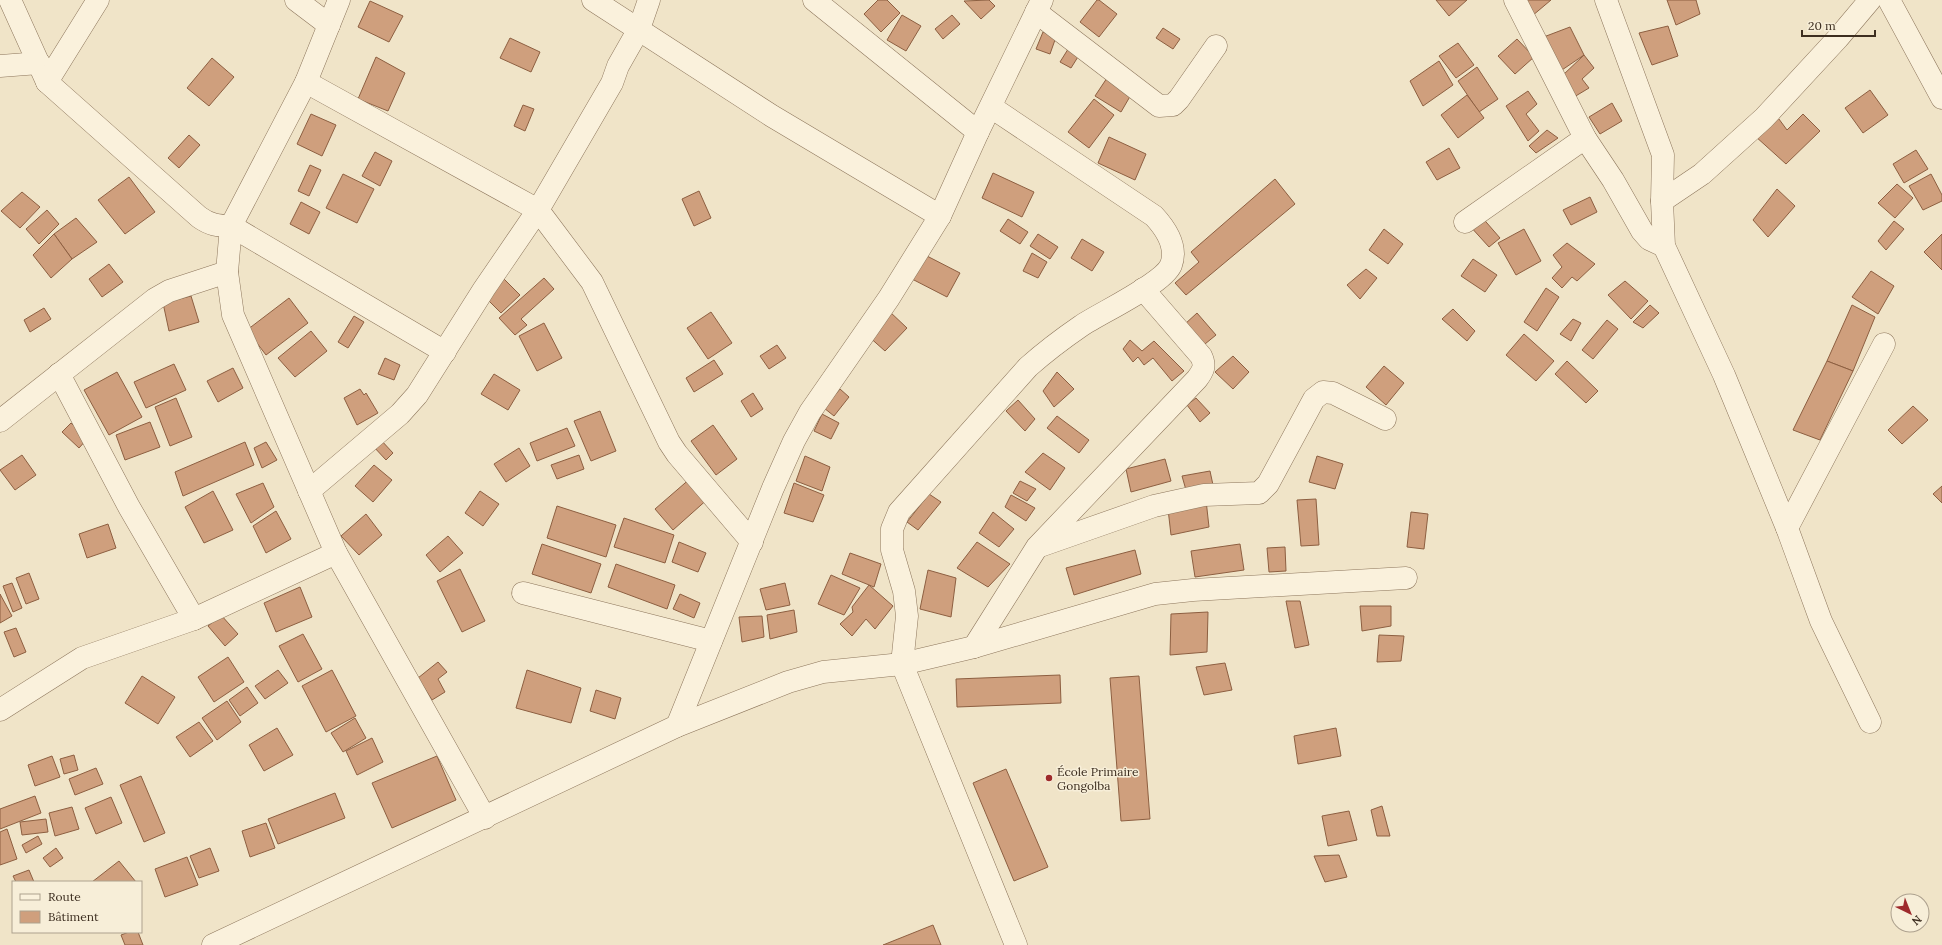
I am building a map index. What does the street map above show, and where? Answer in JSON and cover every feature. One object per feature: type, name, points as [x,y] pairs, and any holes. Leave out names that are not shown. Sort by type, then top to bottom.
[{"type":"street","points":[[10,0],[43,72],[199,217],[208,223],[217,226],[232,226],[445,352]]},
{"type":"street","points":[[43,72],[98,0]]},
{"type":"street","points":[[296,0],[329,25]]},
{"type":"street","points":[[339,0],[306,82],[232,226],[227,272],[233,315],[336,553],[485,818]]},
{"type":"street","points":[[593,0],[772,116],[940,216]]},
{"type":"street","points":[[309,491],[400,414],[417,395],[484,289],[538,210],[604,98],[618,66],[639,29],[649,0]]},
{"type":"street","points":[[814,0],[978,132]]},
{"type":"street","points":[[1515,0],[1585,138],[1613,180],[1646,237],[1664,246]]},
{"type":"street","points":[[1606,0],[1663,155],[1662,201],[1664,246],[1724,375],[1787,528],[1821,621],[1870,722]]},
{"type":"street","points":[[1662,201],[1702,174],[1764,118],[1838,38],[1870,0]]},
{"type":"street","points":[[1889,0],[1942,98]]},
{"type":"street","points":[[677,726],[794,440],[810,412],[889,298],[940,216],[978,132],[1039,6],[1159,106],[1173,106],[1180,99],[1216,46]]},
{"type":"street","points":[[0,66],[43,72]]},
{"type":"street","points":[[306,82],[538,210],[592,282],[669,442],[677,454],[752,542]]},
{"type":"street","points":[[991,107],[1154,216],[1166,230],[1173,248],[1171,265],[1159,279],[1082,325],[1052,346],[1028,367],[899,512],[892,529],[892,550],[904,591],[908,616],[902,664],[1016,945]]},
{"type":"street","points":[[1465,222],[1585,138]]},
{"type":"street","points":[[0,421],[163,294],[227,272]]},
{"type":"street","points":[[974,647],[1037,547],[1197,379],[1203,370],[1204,363],[1201,356],[1143,289]]},
{"type":"street","points":[[1787,528],[1884,344]]},
{"type":"street","points":[[59,374],[129,507],[194,619]]},
{"type":"street","points":[[1037,547],[1154,506],[1204,495],[1259,493],[1268,484],[1314,399],[1323,392],[1333,393],[1385,419]]},
{"type":"street","points":[[0,710],[82,658],[194,619],[336,553]]},
{"type":"street","points":[[213,945],[485,818],[677,726],[750,696],[816,674],[902,664],[974,647],[1156,594],[1193,590],[1406,578]]},
{"type":"street","points":[[523,593],[711,641]]},
{"type":"building","points":[[878,0],[887,0],[900,13],[881,32],[864,14]]},
{"type":"building","points":[[989,0],[995,6],[981,19],[964,1]]},
{"type":"building","points":[[1097,0],[1117,14],[1099,37],[1080,22]]},
{"type":"building","points":[[1436,0],[1467,0],[1449,16]]},
{"type":"building","points":[[1522,0],[1551,0],[1532,16]]},
{"type":"building","points":[[1667,0],[1696,0],[1700,14],[1676,25]]},
{"type":"building","points":[[370,1],[403,16],[389,42],[358,27]]},
{"type":"building","points":[[902,15],[921,26],[906,51],[887,40]]},
{"type":"building","points":[[952,15],[960,24],[943,39],[935,29]]},
{"type":"building","points":[[1668,26],[1678,56],[1652,65],[1639,33]]},
{"type":"building","points":[[1570,27],[1584,55],[1559,72],[1541,38]]},
{"type":"building","points":[[1163,28],[1180,39],[1173,49],[1156,38]]},
{"type":"building","points":[[1043,32],[1056,37],[1050,54],[1036,49]]},
{"type":"building","points":[[510,38],[540,52],[531,72],[500,58]]},
{"type":"building","points":[[1517,39],[1534,57],[1515,74],[1498,56]]},
{"type":"building","points":[[1458,43],[1474,65],[1456,78],[1439,56]]},
{"type":"building","points":[[1070,46],[1081,52],[1071,68],[1060,62]]},
{"type":"building","points":[[1584,55],[1594,68],[1582,79],[1589,88],[1574,97],[1562,76]]},
{"type":"building","points":[[376,57],[405,73],[388,111],[358,99]]},
{"type":"building","points":[[212,58],[234,77],[209,106],[187,88]]},
{"type":"building","points":[[1439,61],[1453,85],[1423,106],[1410,81]]},
{"type":"building","points":[[1477,67],[1498,99],[1479,112],[1458,81]]},
{"type":"building","points":[[1107,78],[1132,93],[1121,112],[1095,96]]},
{"type":"building","points":[[1870,90],[1888,115],[1863,133],[1845,108]]},
{"type":"building","points":[[1528,91],[1537,104],[1526,114],[1539,131],[1528,141],[1506,106]]},
{"type":"building","points":[[1467,95],[1484,118],[1458,138],[1441,115]]},
{"type":"building","points":[[1094,99],[1114,115],[1089,148],[1068,132]]},
{"type":"building","points":[[1612,103],[1622,121],[1600,134],[1589,117]]},
{"type":"building","points":[[523,105],[534,109],[525,131],[514,126]]},
{"type":"building","points":[[311,114],[336,125],[322,156],[297,144]]},
{"type":"building","points":[[1803,114],[1820,131],[1786,164],[1755,136],[1776,115],[1787,130]]},
{"type":"building","points":[[1547,130],[1558,138],[1536,153],[1529,146]]},
{"type":"building","points":[[189,135],[200,145],[179,168],[168,158]]},
{"type":"building","points":[[1109,137],[1146,154],[1135,180],[1098,163]]},
{"type":"building","points":[[1449,148],[1460,168],[1437,180],[1426,162]]},
{"type":"building","points":[[1916,150],[1928,169],[1904,183],[1893,164]]},
{"type":"building","points":[[375,152],[392,161],[380,186],[362,176]]},
{"type":"building","points":[[310,165],[321,170],[309,196],[298,191]]},
{"type":"building","points":[[993,173],[1034,192],[1022,217],[982,198]]},
{"type":"building","points":[[343,174],[374,189],[357,223],[326,208]]},
{"type":"building","points":[[1931,174],[1942,195],[1942,201],[1923,210],[1909,186]]},
{"type":"building","points":[[129,177],[155,212],[125,234],[98,200]]},
{"type":"building","points":[[1275,179],[1295,204],[1186,295],[1175,283],[1199,262],[1191,252]]},
{"type":"building","points":[[1897,184],[1913,198],[1895,218],[1878,203]]},
{"type":"building","points":[[1777,189],[1795,206],[1768,237],[1753,220]]},
{"type":"building","points":[[699,191],[711,218],[694,226],[682,199]]},
{"type":"building","points":[[22,192],[40,207],[20,228],[1,211]]},
{"type":"building","points":[[1590,197],[1597,212],[1571,225],[1563,210]]},
{"type":"building","points":[[301,202],[320,212],[309,234],[290,224]]},
{"type":"building","points":[[47,210],[59,224],[39,244],[26,229]]},
{"type":"building","points":[[1480,215],[1500,238],[1489,247],[1469,225]]},
{"type":"building","points":[[76,218],[97,242],[72,259],[54,234]]},
{"type":"building","points":[[1008,219],[1028,232],[1020,244],[1000,231]]},
{"type":"building","points":[[1894,221],[1904,229],[1886,250],[1878,241]]},
{"type":"building","points":[[1384,229],[1403,244],[1388,264],[1369,250]]},
{"type":"building","points":[[1524,229],[1541,261],[1516,275],[1498,243]]},
{"type":"building","points":[[54,234],[72,259],[51,278],[33,255]]},
{"type":"building","points":[[1038,234],[1058,247],[1050,259],[1030,246]]},
{"type":"building","points":[[1942,234],[1942,270],[1924,252]]},
{"type":"building","points":[[1082,239],[1104,252],[1092,271],[1071,258]]},
{"type":"building","points":[[1567,243],[1595,264],[1577,281],[1572,277],[1562,288],[1552,278],[1562,267],[1553,255]]},
{"type":"building","points":[[1032,253],[1047,262],[1038,278],[1023,271]]},
{"type":"building","points":[[925,255],[960,273],[947,297],[912,279]]},
{"type":"building","points":[[1473,259],[1497,275],[1485,292],[1461,276]]},
{"type":"building","points":[[109,264],[123,282],[102,297],[89,279]]},
{"type":"building","points":[[1366,269],[1377,278],[1360,299],[1347,285]]},
{"type":"building","points":[[1871,271],[1894,286],[1878,314],[1852,297]]},
{"type":"building","points":[[503,278],[520,295],[501,313],[484,296]]},
{"type":"building","points":[[544,278],[554,289],[521,319],[527,325],[515,335],[499,318]]},
{"type":"building","points":[[1625,281],[1648,301],[1631,319],[1608,295]]},
{"type":"building","points":[[1546,288],[1559,297],[1537,331],[1524,322]]},
{"type":"building","points":[[191,296],[199,322],[169,331],[163,303]]},
{"type":"building","points":[[289,298],[308,323],[266,355],[247,330]]},
{"type":"building","points":[[1650,305],[1659,313],[1643,328],[1633,322]]},
{"type":"building","points":[[1852,305],[1875,317],[1853,371],[1827,361]]},
{"type":"building","points":[[44,308],[51,319],[30,332],[24,320]]},
{"type":"building","points":[[1453,309],[1475,331],[1467,341],[1442,319]]},
{"type":"building","points":[[889,311],[907,328],[885,351],[867,335]]},
{"type":"building","points":[[711,312],[732,343],[708,359],[687,328]]},
{"type":"building","points":[[1197,313],[1216,335],[1205,344],[1185,324]]},
{"type":"building","points":[[354,316],[364,322],[348,348],[338,342]]},
{"type":"building","points":[[1573,319],[1581,323],[1571,341],[1560,334]]},
{"type":"building","points":[[1607,320],[1618,329],[1593,359],[1582,350]]},
{"type":"building","points":[[544,323],[562,358],[537,371],[519,336]]},
{"type":"building","points":[[311,331],[327,351],[295,377],[278,358]]},
{"type":"building","points":[[1524,334],[1554,361],[1536,381],[1506,355]]},
{"type":"building","points":[[1130,340],[1142,351],[1154,341],[1184,371],[1172,381],[1153,358],[1144,365],[1138,357],[1133,362],[1123,349]]},
{"type":"building","points":[[777,345],[786,358],[769,369],[760,356]]},
{"type":"building","points":[[1233,356],[1249,372],[1233,389],[1215,372]]},
{"type":"building","points":[[385,358],[400,365],[394,380],[378,374]]},
{"type":"building","points":[[714,360],[723,374],[694,392],[686,378]]},
{"type":"building","points":[[1567,361],[1598,391],[1586,403],[1555,374]]},
{"type":"building","points":[[1827,361],[1853,371],[1820,440],[1793,430]]},
{"type":"building","points":[[174,364],[186,390],[146,408],[134,382]]},
{"type":"building","points":[[1384,366],[1404,383],[1386,405],[1366,387]]},
{"type":"building","points":[[233,368],[243,388],[218,402],[207,381]]},
{"type":"building","points":[[117,372],[142,417],[109,435],[84,390]]},
{"type":"building","points":[[1057,372],[1074,389],[1054,407],[1043,391]]},
{"type":"building","points":[[494,374],[520,390],[508,410],[481,394]]},
{"type":"building","points":[[360,389],[364,395],[366,393],[378,413],[357,425],[344,398]]},
{"type":"building","points":[[840,389],[849,397],[834,416],[824,408]]},
{"type":"building","points":[[753,393],[763,409],[751,417],[741,401]]},
{"type":"building","points":[[176,398],[192,437],[170,446],[155,407]]},
{"type":"building","points":[[1196,398],[1210,413],[1200,422],[1187,405]]},
{"type":"building","points":[[1018,400],[1035,419],[1025,431],[1006,411]]},
{"type":"building","points":[[1913,406],[1928,420],[1902,444],[1888,430]]},
{"type":"building","points":[[600,411],[616,451],[591,461],[574,421]]},
{"type":"building","points":[[822,414],[839,423],[831,439],[814,431]]},
{"type":"building","points":[[1057,416],[1089,440],[1079,453],[1047,428]]},
{"type":"building","points":[[150,422],[160,447],[125,460],[116,435]]},
{"type":"building","points":[[71,423],[88,438],[79,448],[62,432]]},
{"type":"building","points":[[713,425],[737,459],[716,475],[691,441]]},
{"type":"building","points":[[567,428],[575,446],[537,461],[530,443]]},
{"type":"building","points":[[380,439],[393,453],[386,460],[373,446]]},
{"type":"building","points":[[245,442],[254,465],[183,496],[175,472]]},
{"type":"building","points":[[266,442],[277,460],[262,468],[254,448]]},
{"type":"building","points":[[519,448],[530,466],[506,482],[494,464]]},
{"type":"building","points":[[1043,453],[1065,468],[1050,490],[1025,472]]},
{"type":"building","points":[[22,455],[36,475],[15,490],[0,470]]},
{"type":"building","points":[[579,455],[584,469],[557,479],[551,465]]},
{"type":"building","points":[[805,456],[830,467],[822,491],[796,481]]},
{"type":"building","points":[[1317,456],[1343,464],[1335,489],[1309,482]]},
{"type":"building","points":[[1165,459],[1171,481],[1131,492],[1126,469]]},
{"type":"building","points":[[374,465],[392,480],[373,502],[355,486]]},
{"type":"building","points":[[1210,471],[1213,485],[1186,490],[1182,476]]},
{"type":"building","points":[[692,477],[710,497],[673,530],[655,509]]},
{"type":"building","points":[[1020,481],[1036,489],[1027,501],[1013,493]]},
{"type":"building","points":[[263,483],[274,507],[251,523],[236,494]]},
{"type":"building","points":[[794,483],[824,495],[813,522],[784,513]]},
{"type":"building","points":[[1942,486],[1942,503],[1933,494]]},
{"type":"building","points":[[213,491],[233,530],[204,543],[185,507]]},
{"type":"building","points":[[480,491],[499,504],[483,526],[465,513]]},
{"type":"building","points":[[929,494],[941,502],[918,530],[907,522]]},
{"type":"building","points":[[1011,495],[1035,508],[1026,521],[1005,507]]},
{"type":"building","points":[[1316,499],[1319,545],[1301,546],[1297,500]]},
{"type":"building","points":[[1206,500],[1209,527],[1171,535],[1168,509]]},
{"type":"building","points":[[557,506],[616,525],[606,557],[547,538]]},
{"type":"building","points":[[276,511],[291,539],[266,553],[253,526]]},
{"type":"building","points":[[993,512],[1014,529],[999,547],[979,533]]},
{"type":"building","points":[[1411,512],[1428,514],[1424,549],[1407,547]]},
{"type":"building","points":[[366,514],[382,535],[359,555],[341,536]]},
{"type":"building","points":[[624,518],[674,535],[665,563],[614,547]]},
{"type":"building","points":[[108,524],[116,548],[87,558],[79,534]]},
{"type":"building","points":[[448,536],[463,553],[440,572],[426,555]]},
{"type":"building","points":[[679,542],[706,553],[698,572],[672,562]]},
{"type":"building","points":[[977,542],[1010,564],[988,587],[957,568]]},
{"type":"building","points":[[542,544],[601,564],[591,593],[532,574]]},
{"type":"building","points":[[1240,544],[1244,570],[1195,577],[1191,551]]},
{"type":"building","points":[[1285,547],[1286,571],[1269,572],[1267,548]]},
{"type":"building","points":[[1135,550],[1141,574],[1074,595],[1066,568]]},
{"type":"building","points":[[850,553],[881,564],[874,587],[842,574]]},
{"type":"building","points":[[616,564],[675,585],[667,609],[608,587]]},
{"type":"building","points":[[460,569],[485,621],[462,632],[437,581]]},
{"type":"building","points":[[928,570],[956,578],[951,617],[920,609]]},
{"type":"building","points":[[29,573],[39,599],[26,604],[16,578]]},
{"type":"building","points":[[831,575],[860,588],[844,615],[818,604]]},
{"type":"building","points":[[12,583],[22,608],[13,612],[3,586]]},
{"type":"building","points":[[785,583],[790,605],[766,610],[760,589]]},
{"type":"building","points":[[869,585],[893,606],[875,629],[866,619],[852,636],[840,624],[853,612],[852,607]]},
{"type":"building","points":[[300,587],[312,617],[276,632],[264,603]]},
{"type":"building","points":[[0,594],[12,616],[0,623]]},
{"type":"building","points":[[680,594],[700,603],[694,618],[673,609]]},
{"type":"building","points":[[1286,601],[1300,601],[1309,645],[1295,648]]},
{"type":"building","points":[[1360,606],[1391,606],[1391,626],[1362,631]]},
{"type":"building","points":[[794,610],[797,632],[770,639],[767,615]]},
{"type":"building","points":[[1208,612],[1207,652],[1170,655],[1171,614]]},
{"type":"building","points":[[221,615],[238,634],[225,646],[208,626]]},
{"type":"building","points":[[762,616],[764,637],[742,642],[739,617]]},
{"type":"building","points":[[16,628],[26,652],[14,657],[4,632]]},
{"type":"building","points":[[303,634],[322,669],[298,682],[279,646]]},
{"type":"building","points":[[1379,635],[1404,636],[1401,661],[1377,662]]},
{"type":"building","points":[[228,657],[244,682],[214,702],[198,677]]},
{"type":"building","points":[[438,662],[447,672],[438,679],[445,692],[432,700],[418,678]]},
{"type":"building","points":[[1225,663],[1232,690],[1204,695],[1196,667]]},
{"type":"building","points":[[278,670],[288,683],[265,699],[255,686]]},
{"type":"building","points":[[332,670],[356,716],[326,732],[302,686]]},
{"type":"building","points":[[527,670],[581,688],[571,723],[516,708]]},
{"type":"building","points":[[1060,675],[1061,703],[957,707],[956,679]]},
{"type":"building","points":[[142,676],[175,697],[158,724],[125,703]]},
{"type":"building","points":[[1139,676],[1150,819],[1121,821],[1110,678]]},
{"type":"building","points":[[247,687],[258,703],[240,716],[229,700]]},
{"type":"building","points":[[596,690],[621,698],[615,719],[590,711]]},
{"type":"building","points":[[227,701],[241,722],[217,740],[202,718]]},
{"type":"building","points":[[355,718],[366,738],[343,752],[331,733]]},
{"type":"building","points":[[199,722],[213,741],[190,757],[176,737]]},
{"type":"building","points":[[277,728],[293,755],[264,771],[249,745]]},
{"type":"building","points":[[1336,728],[1341,756],[1298,764],[1294,736]]},
{"type":"building","points":[[372,738],[383,762],[357,775],[346,751]]},
{"type":"building","points":[[74,755],[78,770],[64,774],[60,759]]},
{"type":"building","points":[[52,756],[60,777],[35,786],[28,765]]},
{"type":"building","points":[[437,756],[456,800],[392,828],[372,783]]},
{"type":"building","points":[[96,768],[103,784],[75,795],[69,779]]},
{"type":"building","points":[[1006,769],[1048,867],[1014,881],[973,783]]},
{"type":"building","points":[[141,776],[165,833],[144,842],[120,785]]},
{"type":"building","points":[[335,793],[345,818],[278,844],[268,819]]},
{"type":"building","points":[[35,796],[41,813],[0,829],[0,809]]},
{"type":"building","points":[[111,797],[122,823],[96,834],[85,808]]},
{"type":"building","points":[[1382,806],[1390,836],[1377,836],[1371,810]]},
{"type":"building","points":[[72,807],[79,829],[55,836],[49,813]]},
{"type":"building","points":[[1349,811],[1357,840],[1328,846],[1322,816]]},
{"type":"building","points":[[46,819],[48,832],[22,835],[20,822]]},
{"type":"building","points":[[266,823],[275,848],[250,857],[242,831]]},
{"type":"building","points":[[7,829],[17,859],[0,865],[0,832]]},
{"type":"building","points":[[38,836],[42,844],[26,853],[22,845]]},
{"type":"building","points":[[56,848],[63,858],[50,867],[43,858]]},
{"type":"building","points":[[210,848],[219,871],[199,878],[190,856]]},
{"type":"building","points":[[1339,855],[1347,877],[1325,882],[1314,856]]},
{"type":"building","points":[[187,857],[198,885],[165,897],[155,869]]},
{"type":"building","points":[[119,861],[135,881],[93,881]]},
{"type":"building","points":[[29,870],[34,881],[16,881],[13,876]]},
{"type":"building","points":[[933,925],[941,945],[883,945]]},
{"type":"building","points":[[126,933],[138,933],[143,945],[125,945],[121,935]]},
{"type":"place","name":"École Primaire Gongolba","points":[[1049,778]]}]
